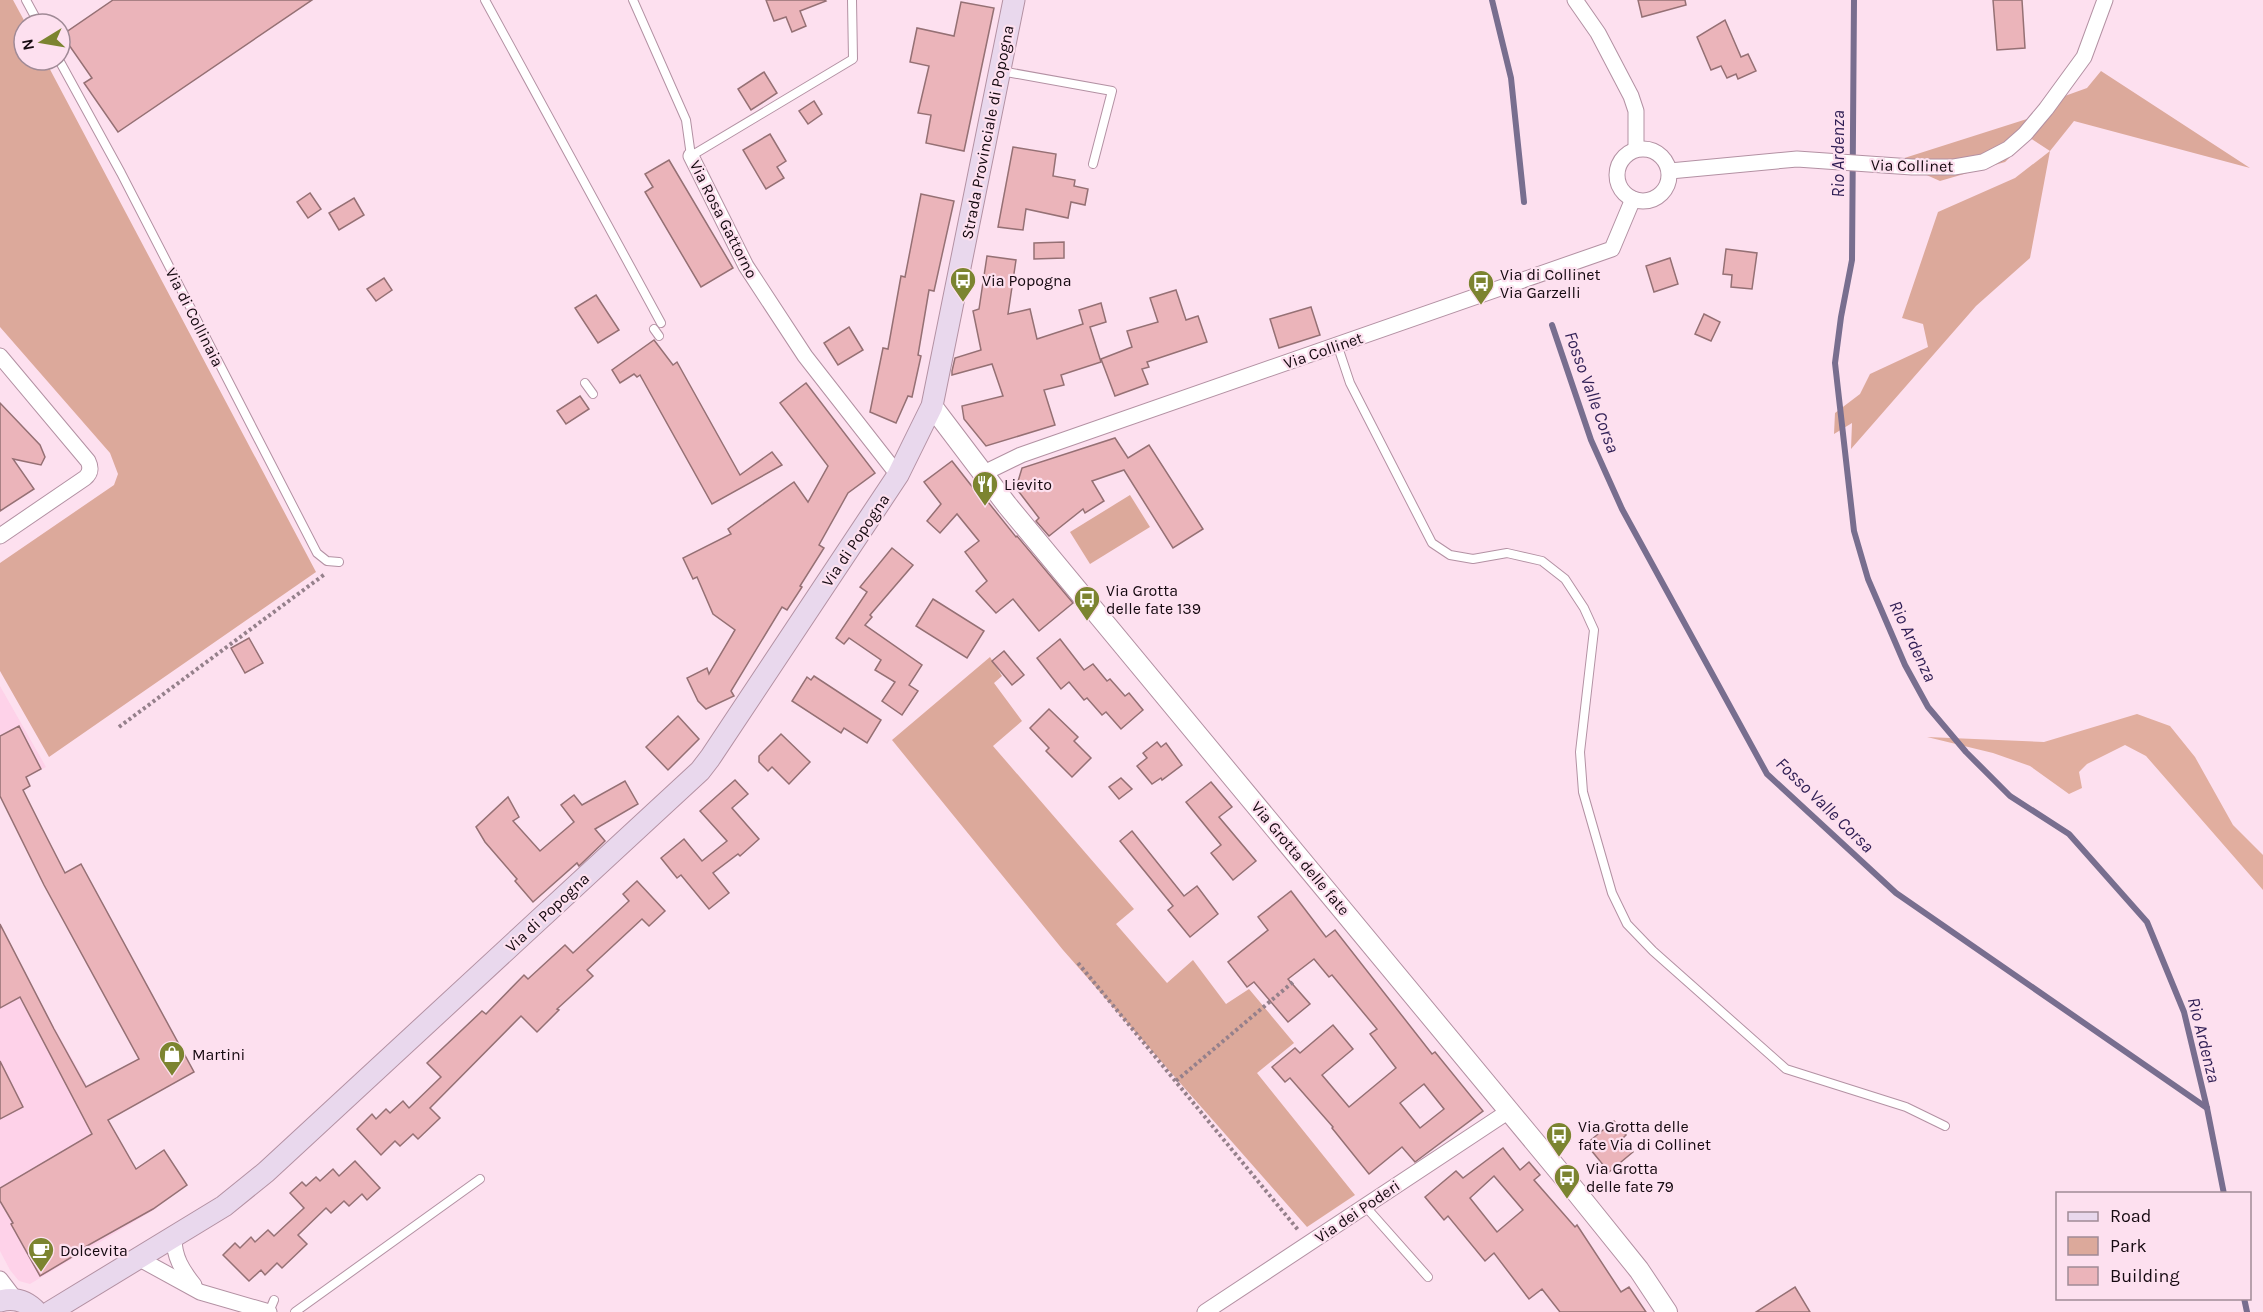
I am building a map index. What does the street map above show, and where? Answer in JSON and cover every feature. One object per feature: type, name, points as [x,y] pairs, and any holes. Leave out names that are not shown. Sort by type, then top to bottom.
[{"type":"main road","name":"Strada Provinciale di Popogna","points":[[932,406],[1014,0]]},
{"type":"main road","name":"Via di Popogna","points":[[50,1312],[224,1206],[266,1172],[700,771],[898,475],[932,406]]},
{"type":"main road","points":[[8,1300],[26,1303],[37,1312]]},
{"type":"street","points":[[1575,0],[1598,33],[1631,96],[1636,111],[1636,149]]},
{"type":"street","name":"Via Collinet","points":[[1670,171],[1797,159],[1954,167],[1983,162],[2008,149],[2025,134],[2078,67],[2089,45],[2105,0]]},
{"type":"street","points":[[1645,148],[1662,155],[1670,171],[1667,186],[1656,198],[1641,201],[1633,199],[1621,188],[1617,173],[1623,158],[1636,149],[1645,148]]},
{"type":"street","name":"Via Rosa Gattorno","points":[[691,156],[746,266],[805,356],[898,475]]},
{"type":"street","name":"Via Collinet","points":[[984,473],[1021,455],[1612,249],[1633,199]]},
{"type":"street","points":[[0,356],[64,429],[88,460],[90,466],[86,478],[0,536]]},
{"type":"street","name":"Via Grotta delle fate","points":[[932,406],[1007,505],[1172,709],[1509,1111],[1639,1270],[1667,1312]]},
{"type":"street","name":"Via dei Poderi","points":[[1205,1312],[1509,1111]]},
{"type":"street","points":[[174,1238],[176,1257],[200,1292]]},
{"type":"street","points":[[138,1258],[225,1304],[266,1309]]},
{"type":"street","points":[[0,1279],[8,1300]]},
{"type":"lane","points":[[485,0],[661,323]]},
{"type":"lane","name":"Via Rosa Gattorno","points":[[633,0],[686,120],[691,156]]},
{"type":"lane","points":[[691,156],[854,59],[852,0]]},
{"type":"lane","points":[[999,71],[1112,91],[1093,164]]},
{"type":"lane","name":"Via di Collinaia","points":[[66,72],[121,173],[317,553],[327,561],[339,562]]},
{"type":"lane","points":[[1337,344],[1350,383],[1432,543],[1450,555],[1473,559],[1508,553],[1542,561],[1566,579],[1584,608],[1594,630],[1580,752],[1583,792],[1612,893],[1627,924],[1653,951],[1786,1069],[1906,1107],[1945,1125]]},
{"type":"lane","points":[[585,383],[593,394]]},
{"type":"lane","points":[[295,1312],[480,1179]]},
{"type":"lane","points":[[1365,1206],[1428,1277]]},
{"type":"path","points":[[119,727],[339,562]]},
{"type":"path","points":[[1078,963],[1310,1243]]},
{"type":"path","points":[[1176,1081],[1293,982]]},
{"type":"shaded area","points":[[0,686],[46,767],[0,790]]},
{"type":"shaded area","points":[[2137,714],[2170,726],[2195,757],[2233,825],[2263,855],[2263,890],[2146,756],[2125,745],[2087,764],[2079,772],[2082,788],[2069,794],[2030,766],[1993,753],[1927,737],[2044,742]]},
{"type":"shaded area","points":[[0,925],[33,990],[157,1208],[30,1284],[19,1281],[0,1251]]},
{"type":"green space","points":[[0,0],[13,0],[20,12],[12,12],[12,72],[51,72],[316,572],[49,757],[0,671],[0,563],[114,485],[118,474],[110,453],[0,327]]},
{"type":"green space","points":[[2101,71],[2250,168],[2074,121],[2050,151],[2030,138],[2005,162],[1940,181],[1895,161],[2036,116],[2062,97],[2087,88]]},
{"type":"green space","points":[[2050,151],[2030,258],[1976,306],[1851,449],[1852,423],[1834,434],[1835,413],[1860,394],[1870,374],[1928,347],[1923,324],[1902,318],[1938,212],[2015,178]]},
{"type":"green space","points":[[1130,495],[1150,527],[1090,564],[1070,532]]},
{"type":"green space","points":[[990,657],[1002,676],[994,683],[1022,721],[993,746],[1134,909],[1116,924],[1167,983],[1193,960],[1226,1004],[1249,989],[1294,1043],[1257,1073],[1355,1195],[1307,1227],[1063,950],[892,740]]},
{"type":"building","points":[[113,0],[312,0],[118,132],[84,83],[92,78],[72,49],[72,28]]},
{"type":"building","points":[[766,0],[826,1],[800,11],[806,26],[792,32],[786,17],[774,21]]},
{"type":"building","points":[[1638,0],[1685,0],[1686,5],[1642,17]]},
{"type":"building","points":[[1993,0],[2022,0],[2025,48],[1997,50]]},
{"type":"building","points":[[961,2],[994,8],[964,151],[926,143],[931,115],[918,113],[929,66],[910,62],[917,28],[954,36]]},
{"type":"building","points":[[1725,20],[1741,57],[1748,54],[1756,71],[1738,79],[1736,74],[1727,78],[1721,66],[1711,70],[1697,37]]},
{"type":"building","points":[[764,72],[777,93],[751,110],[738,89]]},
{"type":"building","points":[[814,101],[822,114],[808,124],[799,111]]},
{"type":"building","points":[[770,134],[786,161],[777,167],[784,178],[766,189],[743,150]]},
{"type":"building","points":[[1013,147],[1056,154],[1053,176],[1075,180],[1074,186],[1088,189],[1085,205],[1071,202],[1068,218],[1026,209],[1023,230],[998,227]]},
{"type":"building","points":[[669,160],[733,268],[701,287],[645,192],[653,187],[645,174]]},
{"type":"building","points":[[310,193],[321,209],[308,218],[297,202]]},
{"type":"building","points":[[921,194],[954,201],[934,291],[929,290],[918,355],[921,356],[912,397],[908,396],[896,423],[870,412],[883,348],[888,349],[901,276],[905,277]]},
{"type":"building","points":[[354,198],[364,215],[339,230],[329,213]]},
{"type":"building","points":[[1064,242],[1064,258],[1034,259],[1034,243]]},
{"type":"building","points":[[1726,249],[1757,253],[1752,289],[1731,287],[1732,275],[1723,274]]},
{"type":"building","points":[[987,256],[1016,260],[1008,314],[1030,309],[1037,339],[1083,324],[1079,310],[1101,303],[1106,322],[1090,327],[1101,362],[1061,375],[1064,385],[1044,390],[1055,425],[986,446],[964,419],[962,406],[1003,396],[992,364],[952,375],[952,371],[955,358],[981,350],[973,311],[979,309]]},
{"type":"building","points":[[1670,258],[1678,284],[1654,292],[1646,266]]},
{"type":"building","points":[[384,278],[392,290],[376,301],[367,289]]},
{"type":"building","points":[[1176,290],[1186,320],[1198,316],[1207,342],[1147,362],[1149,367],[1142,369],[1148,384],[1115,396],[1101,359],[1132,347],[1127,331],[1158,322],[1150,298]]},
{"type":"building","points":[[596,295],[619,330],[598,343],[575,308]]},
{"type":"building","points":[[1311,307],[1320,335],[1279,348],[1270,319]]},
{"type":"building","points":[[1704,314],[1720,322],[1711,341],[1695,334]]},
{"type":"building","points":[[849,327],[863,350],[838,365],[824,343]]},
{"type":"building","points":[[654,340],[673,365],[677,362],[740,475],[772,452],[782,465],[712,504],[640,375],[637,377],[634,374],[620,383],[612,370]]},
{"type":"building","points":[[806,383],[875,473],[848,493],[819,545],[824,548],[787,610],[782,607],[731,691],[734,696],[706,709],[698,701],[687,678],[707,668],[709,674],[735,630],[713,614],[697,577],[693,579],[683,558],[731,534],[728,529],[794,482],[808,502],[828,466],[780,403]]},
{"type":"building","points":[[580,396],[589,409],[566,424],[557,411]]},
{"type":"building","points":[[0,403],[40,445],[45,457],[41,465],[13,459],[34,489],[0,511]]},
{"type":"building","points":[[1115,438],[1128,458],[1149,445],[1203,529],[1173,548],[1124,470],[1092,481],[1104,501],[1085,513],[1083,509],[1049,536],[1036,521],[1039,518],[1016,488],[1022,468]]},
{"type":"building","points":[[952,461],[1073,603],[1039,631],[1013,599],[996,613],[976,591],[987,581],[965,552],[979,541],[957,514],[940,533],[927,521],[941,504],[924,482]]},
{"type":"building","points":[[892,548],[913,565],[870,615],[872,617],[865,625],[922,665],[909,685],[918,691],[902,715],[882,701],[895,682],[875,670],[881,660],[849,638],[844,644],[836,638],[867,592],[860,587]]},
{"type":"building","points":[[933,599],[984,631],[967,658],[916,626]]},
{"type":"building","points":[[249,638],[263,663],[245,673],[231,648]]},
{"type":"building","points":[[1060,639],[1084,670],[1093,664],[1107,681],[1110,679],[1125,696],[1129,693],[1143,710],[1121,729],[1106,712],[1102,715],[1087,698],[1084,700],[1069,682],[1061,689],[1037,658]]},
{"type":"building","points":[[1004,651],[1024,675],[1012,685],[992,661]]},
{"type":"building","points":[[814,676],[881,720],[867,743],[844,728],[841,733],[792,701],[807,677],[811,680]]},
{"type":"building","points":[[1049,709],[1078,737],[1074,741],[1091,758],[1072,777],[1046,751],[1049,748],[1030,728]]},
{"type":"building","points":[[678,716],[699,739],[668,770],[646,747]]},
{"type":"building","points":[[19,726],[41,769],[26,777],[30,786],[23,790],[43,830],[65,873],[81,864],[194,1072],[108,1120],[136,1169],[164,1150],[187,1185],[153,1209],[76,1252],[77,1254],[40,1276],[0,1201],[0,1188],[92,1134],[20,997],[0,1008],[0,924],[86,1087],[139,1059],[44,885],[0,796],[0,736]]},
{"type":"building","points":[[781,734],[810,762],[789,784],[772,767],[768,771],[759,762],[759,756]]},
{"type":"building","points":[[1157,742],[1161,747],[1166,743],[1182,765],[1162,780],[1161,778],[1152,784],[1137,766],[1147,758],[1143,753]]},
{"type":"building","points":[[1121,778],[1132,789],[1119,799],[1109,787]]},
{"type":"building","points":[[735,780],[748,794],[732,808],[759,839],[740,856],[738,854],[713,873],[729,893],[709,909],[681,875],[677,878],[661,858],[684,839],[702,861],[727,841],[700,811]]},
{"type":"building","points":[[625,781],[638,804],[595,829],[605,841],[579,866],[577,863],[533,902],[515,881],[517,879],[485,842],[476,827],[508,797],[519,817],[513,821],[540,851],[574,822],[561,805],[574,795],[582,805]]},
{"type":"building","points":[[1211,782],[1232,807],[1219,817],[1256,861],[1233,880],[1211,853],[1221,845],[1186,802]]},
{"type":"building","points":[[1132,831],[1184,896],[1197,886],[1218,914],[1190,937],[1168,910],[1173,906],[1120,841]]},
{"type":"building","points":[[637,881],[665,911],[649,926],[642,919],[587,970],[593,976],[557,1009],[559,1010],[537,1032],[521,1016],[430,1108],[440,1118],[418,1139],[413,1134],[400,1146],[395,1141],[381,1155],[357,1129],[372,1114],[376,1119],[386,1109],[390,1113],[403,1101],[409,1108],[441,1077],[427,1063],[482,1011],[486,1014],[524,975],[528,979],[565,945],[573,953],[629,901],[623,894]]},
{"type":"building","points":[[1291,891],[1326,937],[1335,930],[1432,1054],[1435,1052],[1483,1111],[1415,1162],[1402,1147],[1369,1174],[1333,1127],[1290,1078],[1285,1082],[1272,1067],[1295,1048],[1300,1053],[1333,1025],[1353,1049],[1322,1075],[1349,1107],[1396,1068],[1370,1034],[1377,1029],[1332,975],[1329,977],[1314,959],[1288,979],[1310,1004],[1288,1022],[1254,982],[1247,987],[1228,962],[1268,930],[1258,917]],"holes":[[[1424,1084],[1444,1109],[1420,1128],[1400,1103]]]},
{"type":"building","points":[[0,1061],[23,1107],[0,1119]]},
{"type":"building","points":[[1614,1121],[1626,1135],[1622,1139],[1633,1152],[1609,1172],[1586,1144]]},
{"type":"building","points":[[1503,1148],[1520,1170],[1529,1162],[1540,1175],[1534,1180],[1575,1227],[1577,1225],[1621,1292],[1629,1287],[1646,1312],[1560,1312],[1542,1289],[1529,1299],[1494,1253],[1485,1261],[1448,1216],[1444,1220],[1425,1197],[1456,1171],[1463,1178]],"holes":[[[1494,1176],[1523,1210],[1497,1232],[1470,1198]]]},
{"type":"building","points":[[355,1161],[380,1188],[367,1200],[362,1194],[349,1206],[344,1201],[331,1213],[326,1208],[298,1235],[307,1244],[282,1268],[277,1263],[265,1275],[261,1270],[249,1281],[223,1255],[235,1243],[240,1248],[251,1237],[255,1242],[268,1230],[274,1236],[304,1208],[290,1193],[302,1182],[306,1186],[316,1177],[320,1181],[333,1169],[339,1176]]},
{"type":"building","points":[[1795,1287],[1810,1312],[1756,1312]]},
{"type":"waterway","name":"Fosso Valle Corsa","points":[[1492,0],[1511,78],[1524,202]]},
{"type":"waterway","name":"Rio Ardenza","points":[[1854,0],[1852,260],[1835,363],[1854,531],[1868,579],[1905,665],[1928,707],[1966,752],[2010,796],[2069,834],[2147,922],[2184,1012],[2207,1108],[2224,1192]]},
{"type":"waterway","name":"Fosso Valle Corsa","points":[[1552,325],[1591,440],[1622,509],[1767,774],[1896,893],[2207,1108]]},
{"type":"waterway","name":"Rio Ardenza","points":[[2244,1300],[2247,1312]]},
{"type":"place","name":"Via Popogna","points":[[963,303]]},
{"type":"place","name":"Via di Collinet Via Garzelli","points":[[1481,306]]},
{"type":"place","name":"Lievito","points":[[985,507]]},
{"type":"place","name":"Via Grotta delle fate 139","points":[[1087,622]]},
{"type":"place","name":"Martini","points":[[172,1077]]},
{"type":"place","name":"Via Grotta delle fate Via di Collinet","points":[[1559,1158]]},
{"type":"place","name":"Via Grotta delle fate 79","points":[[1567,1200]]},
{"type":"place","name":"Dolcevita","points":[[41,1273]]}]
